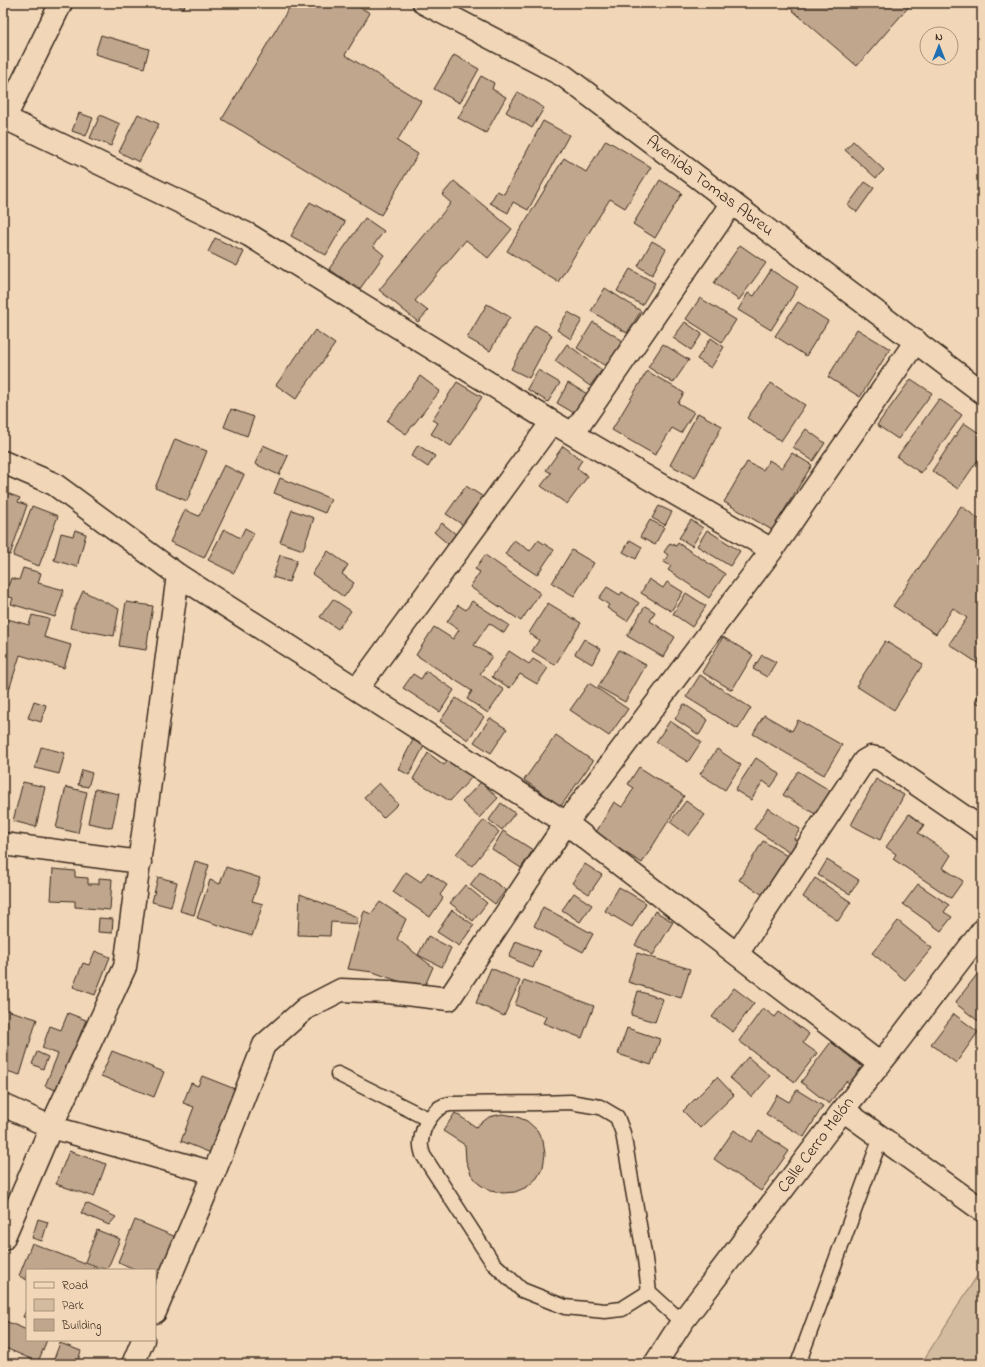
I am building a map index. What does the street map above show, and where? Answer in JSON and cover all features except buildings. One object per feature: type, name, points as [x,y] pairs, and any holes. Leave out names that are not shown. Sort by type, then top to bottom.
[{"type":"street","points":[[61,3],[4,120],[249,235],[552,422],[772,550]]},
{"type":"street","name":"Avenida Tomas Abreu","points":[[424,3],[564,76],[982,392]]},
{"type":"street","points":[[573,434],[732,203]]},
{"type":"street","points":[[156,1310],[214,1173],[264,1045],[306,1008],[340,990],[388,992],[449,999],[566,823],[772,550],[916,341]]},
{"type":"street","points":[[357,689],[552,422]]},
{"type":"street","points":[[3,462],[54,484],[178,575],[566,823],[880,1064]]},
{"type":"street","points":[[3,1239],[51,1127],[125,967],[178,575]]},
{"type":"street","points":[[737,954],[864,761],[871,757],[880,760],[982,829]]},
{"type":"street","points":[[3,844],[140,862]]},
{"type":"street","name":"Calle Cerro Melón","points":[[655,1364],[682,1322],[982,930]]},
{"type":"street","points":[[3,1105],[51,1127],[214,1173]]},
{"type":"street","points":[[843,1110],[982,1210]]},
{"type":"street","points":[[132,1364],[143,1341]]},
{"type":"lane","points":[[338,1074],[428,1120]]},
{"type":"lane","points":[[648,1292],[622,1309],[605,1312],[564,1307],[522,1290],[493,1263],[423,1155],[420,1143],[428,1120],[442,1105],[570,1102],[600,1107],[617,1117],[623,1133],[645,1259],[648,1292],[682,1322]]},
{"type":"lane","points":[[798,1364],[881,1137]]},
{"type":"green space","points":[[982,1268],[982,1364],[921,1364]]}]
